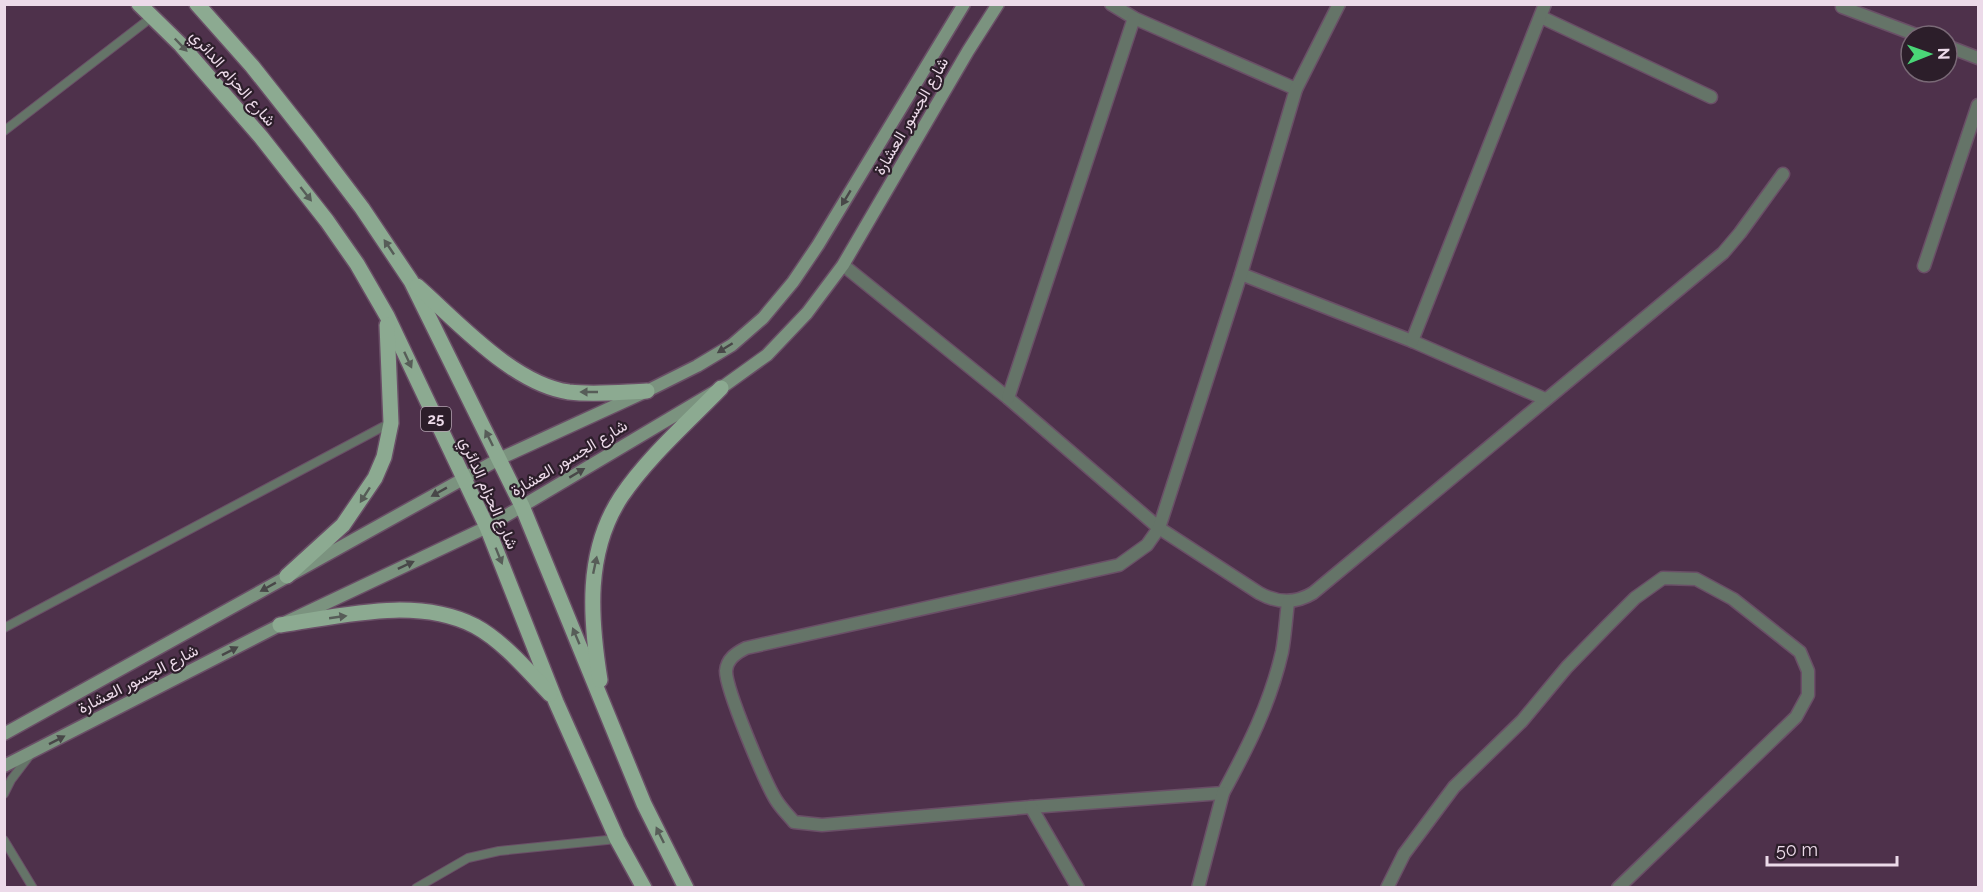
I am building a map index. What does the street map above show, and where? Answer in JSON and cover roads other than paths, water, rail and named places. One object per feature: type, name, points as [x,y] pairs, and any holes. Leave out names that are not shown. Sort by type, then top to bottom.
[{"type":"main road","name":"شارع الحزام الدائري","points":[[139,4],[181,45],[261,136],[327,221],[357,264],[387,316],[487,527],[556,702],[616,839],[644,888]]},
{"type":"main road","name":"شارع الحزام الدائري","points":[[197,4],[252,66],[309,138],[362,208],[411,280],[522,506],[644,804],[686,888]]},
{"type":"main road","name":"شارع الجسور العشارة","points":[[4,734],[499,459],[647,391],[697,366],[732,345],[763,318],[793,282],[818,245],[964,4]]},
{"type":"main road","name":"شارع الجسور العشارة","points":[[4,766],[280,625],[487,527],[721,388],[767,355],[807,313],[843,265],[998,4]]},
{"type":"main road","points":[[411,280],[505,364],[529,379],[547,387],[570,392],[647,391]]},
{"type":"main road","points":[[287,576],[343,525],[363,499],[384,457],[391,423],[387,316]]},
{"type":"main road","points":[[605,706],[595,652],[592,597],[593,573],[606,528],[621,497],[641,472],[721,388]]},
{"type":"main road","points":[[280,625],[369,612],[414,610],[434,612],[458,620],[486,634],[523,666],[556,702]]},
{"type":"street","points":[[1111,4],[1134,18],[1296,89]]},
{"type":"street","points":[[1223,793],[822,825],[794,822],[776,800],[752,749],[726,672],[729,660],[746,648],[1119,565],[1147,545],[1159,528],[1241,274],[1296,89],[1339,4]]},
{"type":"street","points":[[1412,341],[1545,4]]},
{"type":"street","points":[[1842,7],[1899,28]]},
{"type":"street","points":[[1541,17],[1711,98]]},
{"type":"street","points":[[1008,398],[1134,18]]},
{"type":"street","points":[[1959,51],[1978,58]]},
{"type":"street","points":[[1924,266],[1978,105]]},
{"type":"street","points":[[843,265],[1008,398],[1159,528],[1259,593],[1272,600],[1288,602],[1302,600],[1313,594],[1723,253],[1783,174]]},
{"type":"street","points":[[1241,274],[1412,341],[1545,399]]},
{"type":"street","points":[[1387,888],[1404,854],[1454,787],[1522,721],[1567,667],[1635,598],[1663,578],[1696,579],[1733,599],[1800,652],[1808,671],[1808,695],[1796,717],[1618,888]]},
{"type":"street","points":[[1198,888],[1223,793],[1251,743],[1264,709],[1282,651],[1288,602]]},
{"type":"street","points":[[1031,807],[1078,888]]},
{"type":"lane","points":[[4,131],[152,17]]},
{"type":"lane","points":[[4,628],[391,423]]},
{"type":"lane","points":[[4,794],[11,780],[34,752]]},
{"type":"lane","points":[[416,888],[468,858],[499,851],[616,839]]},
{"type":"lane","points":[[4,840],[33,888]]}]
